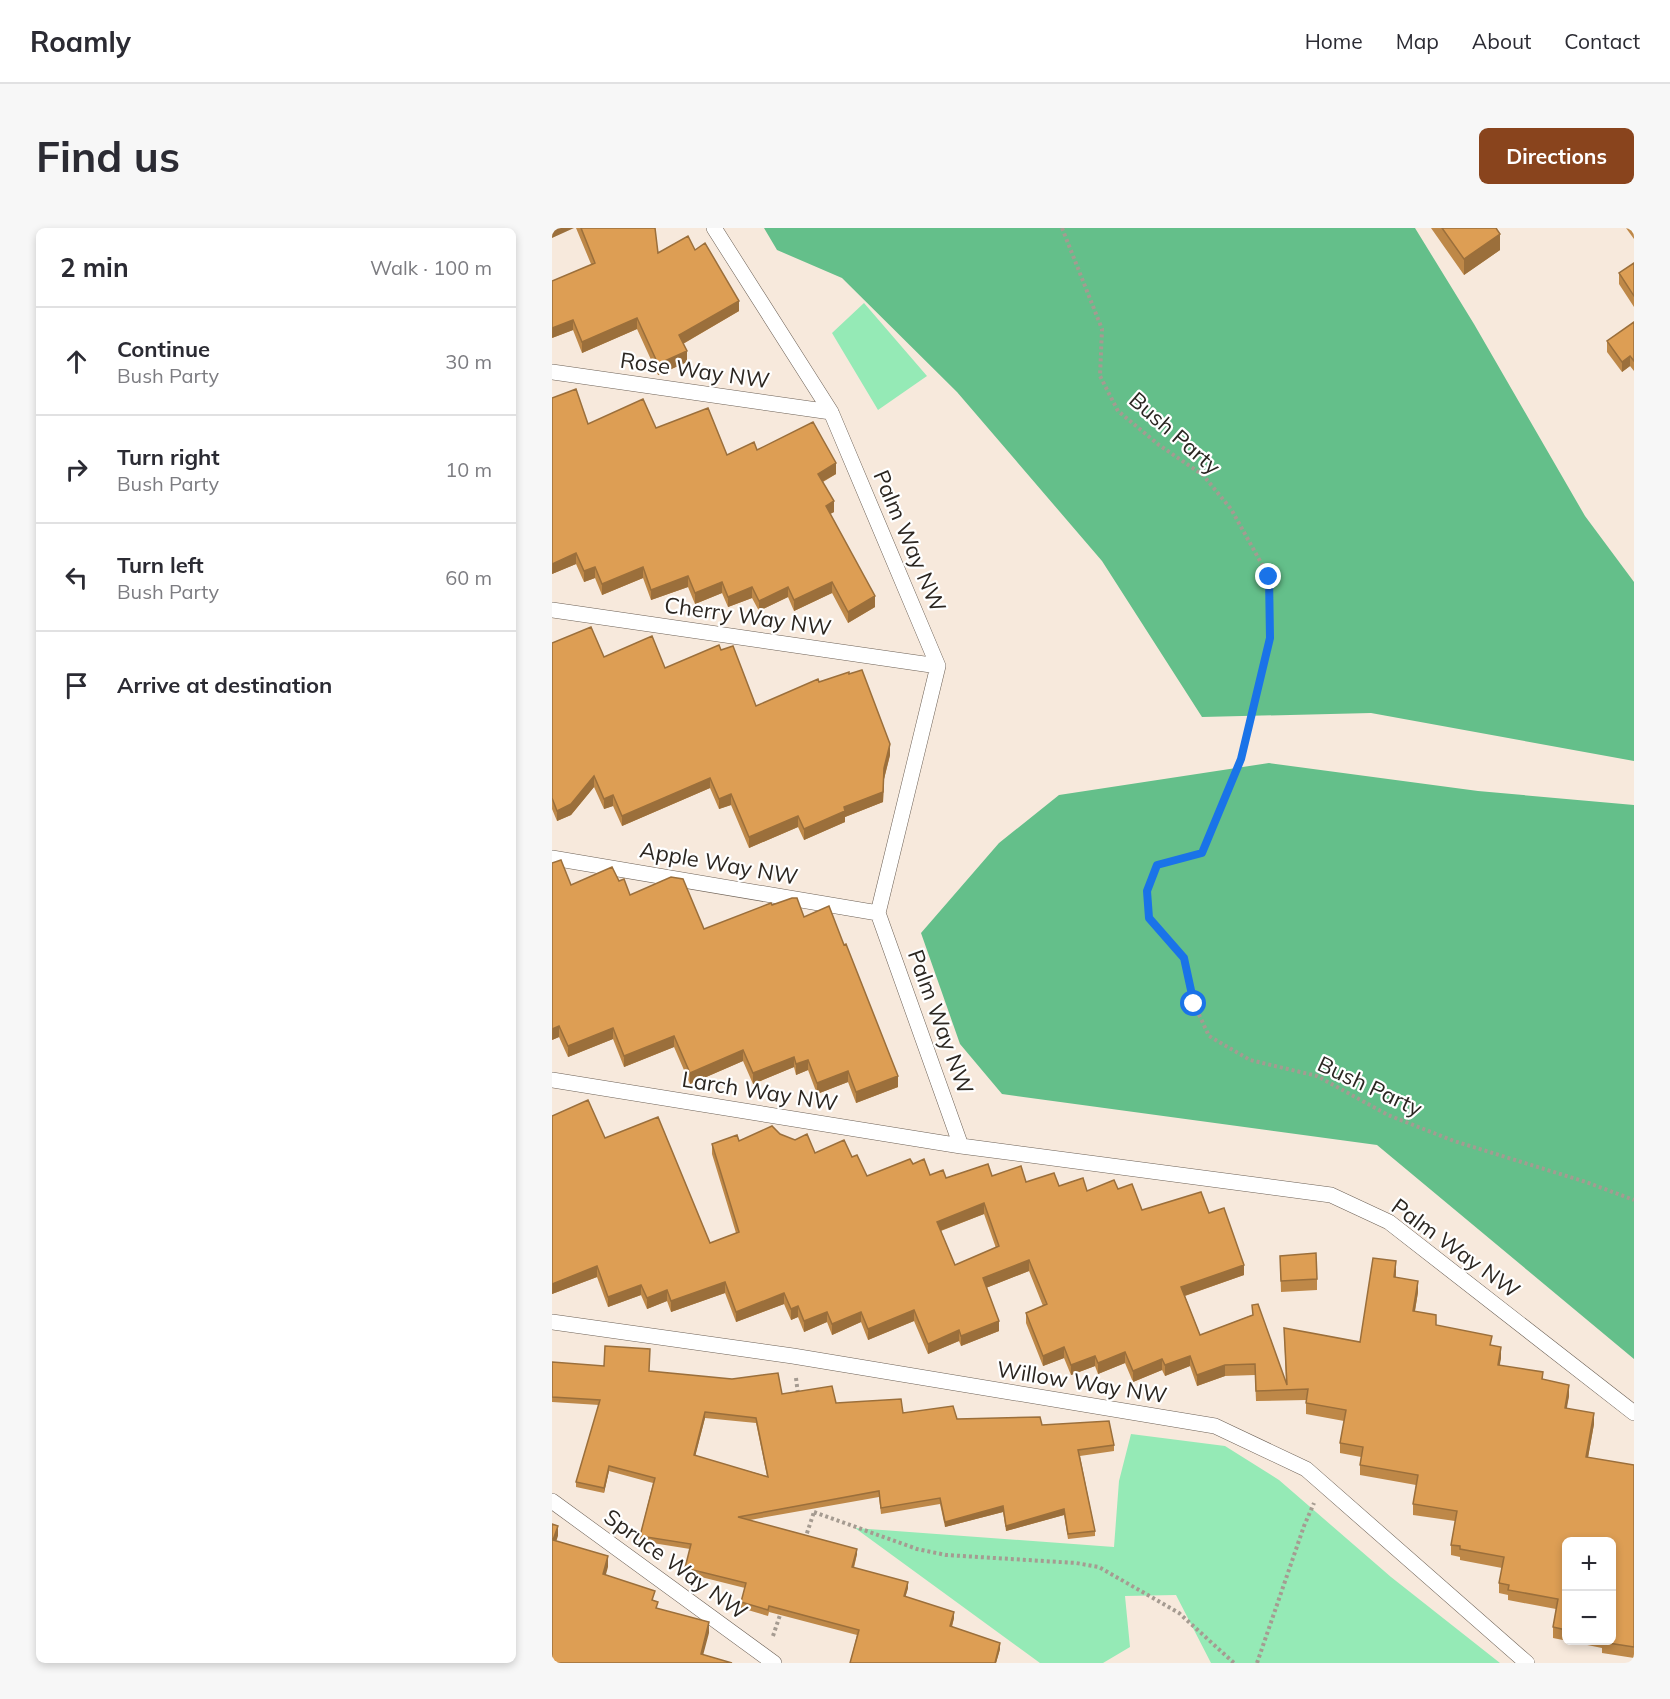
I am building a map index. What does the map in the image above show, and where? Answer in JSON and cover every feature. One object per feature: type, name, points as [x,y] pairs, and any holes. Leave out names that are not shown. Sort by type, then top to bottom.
[{"type":"lane","name":"Palm Way NW","points":[[714,228],[831,411],[938,666]]},
{"type":"lane","name":"Rose Way NW","points":[[552,372],[831,411]]},
{"type":"lane","name":"Cherry Way NW","points":[[552,610],[938,666]]},
{"type":"lane","points":[[878,913],[938,666]]},
{"type":"lane","name":"Apple Way NW","points":[[552,858],[878,913]]},
{"type":"lane","name":"Palm Way NW","points":[[878,913],[961,1146],[1331,1195],[1389,1222],[1634,1413]]},
{"type":"lane","name":"Larch Way NW","points":[[552,1080],[961,1146]]},
{"type":"lane","name":"Willow Way NW","points":[[552,1322],[793,1356],[1215,1426],[1306,1469],[1527,1663]]},
{"type":"lane","name":"Spruce Way NW","points":[[552,1501],[770,1660]]},
{"type":"path","name":"Bush Party","points":[[1062,228],[1102,329],[1100,376],[1118,411],[1159,446],[1203,475],[1231,509],[1269,577],[1270,638],[1241,759],[1202,853],[1157,865],[1147,891],[1149,918],[1184,958],[1194,1004],[1209,1036],[1250,1060],[1317,1076],[1388,1115],[1454,1141],[1586,1182],[1634,1200]]},
{"type":"path","points":[[793,1356],[799,1401]]},
{"type":"path","points":[[1257,1663],[1304,1526],[1323,1484]]},
{"type":"path","points":[[803,1545],[814,1512],[812,1501]]},
{"type":"path","points":[[814,1512],[917,1549],[946,1555],[1076,1563],[1099,1567],[1179,1613],[1234,1663]]},
{"type":"path","points":[[770,1660],[784,1601]]},
{"type":"green space","points":[[764,228],[1415,228],[1474,324],[1585,516],[1634,582],[1634,761],[1371,713],[1202,717],[1102,561],[957,392],[842,278],[777,250]]},
{"type":"green space","points":[[864,303],[927,376],[878,410],[832,333]]},
{"type":"green space","points":[[1269,763],[1478,791],[1634,805],[1634,1359],[1377,1145],[1002,1094],[960,1044],[921,933],[999,843],[1059,795]]},
{"type":"green space","points":[[1131,1434],[1225,1446],[1279,1480],[1391,1577],[1500,1663],[1211,1663],[1176,1595],[1125,1596],[1130,1647],[1103,1663],[1040,1663],[855,1528],[1114,1547],[1119,1481]]},
{"type":"building","points":[[581,228],[655,228],[658,253],[688,236],[695,250],[705,243],[739,301],[679,335],[687,351],[658,364],[637,318],[582,342],[573,320],[552,328],[552,281],[595,263]]},
{"type":"building","points":[[1442,228],[1496,228],[1500,234],[1464,259]]},
{"type":"building","points":[[1634,263],[1634,296],[1619,273]]},
{"type":"building","points":[[1634,322],[1634,361],[1630,356],[1622,362],[1607,341]]},
{"type":"building","points":[[576,389],[588,424],[643,399],[656,428],[708,408],[727,455],[754,442],[757,450],[813,422],[836,463],[818,474],[834,501],[826,506],[875,596],[848,612],[832,582],[794,600],[788,587],[759,601],[752,587],[728,597],[722,582],[695,593],[688,576],[651,590],[643,567],[602,584],[595,567],[584,571],[576,553],[552,564],[552,398]]},
{"type":"building","points":[[591,627],[604,657],[652,636],[665,668],[719,645],[721,650],[733,646],[756,706],[818,679],[819,682],[862,670],[890,744],[884,768],[883,792],[844,807],[845,811],[804,829],[798,816],[749,837],[731,794],[719,799],[710,778],[622,816],[613,795],[604,799],[594,776],[571,804],[557,811],[552,798],[552,643]]},
{"type":"building","points":[[561,860],[571,885],[612,867],[619,881],[624,879],[630,895],[671,877],[683,879],[704,929],[771,903],[772,905],[792,898],[797,898],[804,917],[829,906],[898,1076],[856,1092],[848,1071],[817,1083],[808,1060],[796,1064],[794,1057],[753,1073],[743,1050],[690,1073],[674,1036],[624,1056],[613,1028],[568,1046],[559,1026],[552,1029],[552,863]]},
{"type":"building","points":[[588,1100],[605,1138],[658,1117],[710,1243],[739,1232],[712,1144],[737,1135],[739,1141],[772,1126],[780,1134],[795,1140],[807,1134],[815,1153],[844,1140],[852,1157],[857,1155],[867,1176],[910,1159],[913,1164],[924,1159],[930,1175],[943,1170],[946,1178],[988,1164],[992,1176],[1021,1166],[1026,1182],[1054,1173],[1059,1186],[1083,1178],[1087,1191],[1114,1180],[1118,1189],[1132,1184],[1142,1210],[1201,1192],[1209,1213],[1224,1208],[1244,1265],[1181,1287],[1200,1335],[1253,1315],[1252,1305],[1258,1304],[1287,1385],[1284,1328],[1360,1342],[1373,1258],[1396,1261],[1394,1277],[1418,1281],[1413,1311],[1436,1315],[1436,1325],[1492,1336],[1490,1345],[1501,1347],[1498,1365],[1543,1372],[1542,1379],[1569,1385],[1565,1408],[1594,1413],[1586,1457],[1634,1465],[1634,1647],[1616,1644],[1616,1537],[1562,1537],[1562,1629],[1553,1627],[1558,1599],[1508,1590],[1509,1585],[1499,1583],[1504,1557],[1460,1549],[1460,1546],[1451,1545],[1457,1511],[1413,1504],[1418,1475],[1360,1465],[1363,1447],[1340,1443],[1346,1410],[1306,1403],[1308,1389],[1256,1391],[1255,1364],[1225,1365],[1197,1375],[1190,1356],[1165,1365],[1162,1359],[1133,1371],[1125,1352],[1098,1363],[1095,1356],[1071,1365],[1064,1347],[1043,1356],[1026,1313],[1047,1304],[1029,1260],[983,1278],[999,1321],[961,1336],[959,1330],[928,1344],[914,1310],[868,1329],[861,1312],[832,1324],[827,1312],[804,1321],[798,1306],[791,1309],[784,1293],[736,1312],[725,1282],[671,1301],[667,1290],[647,1298],[641,1285],[608,1297],[597,1266],[552,1284],[552,1116]],"holes":[[[984,1203],[999,1246],[955,1265],[937,1222]]]},
{"type":"building","points":[[1316,1253],[1317,1279],[1281,1281],[1280,1256]]},
{"type":"building","points":[[605,1346],[650,1349],[649,1371],[732,1379],[778,1373],[782,1394],[832,1386],[836,1403],[901,1399],[903,1413],[953,1406],[957,1419],[1040,1417],[1042,1425],[1109,1421],[1114,1445],[1078,1450],[1095,1531],[1068,1534],[1064,1509],[1006,1526],[1003,1506],[945,1522],[940,1498],[881,1508],[879,1491],[738,1517],[857,1549],[852,1567],[908,1582],[904,1596],[954,1612],[950,1626],[1000,1643],[995,1663],[850,1663],[859,1630],[769,1606],[768,1610],[741,1602],[746,1583],[685,1568],[691,1544],[640,1536],[655,1478],[609,1466],[604,1488],[576,1482],[600,1400],[552,1397],[552,1362],[604,1366]],"holes":[[[705,1412],[756,1418],[768,1477],[694,1455]]]},
{"type":"building","points":[[552,1524],[558,1526],[553,1540],[608,1556],[603,1574],[655,1591],[652,1600],[658,1602],[656,1608],[709,1622],[701,1654],[732,1663],[552,1663]]},
{"type":"route","points":[[1194,1004],[1184,958],[1149,918],[1147,891],[1157,865],[1180,857],[1202,853],[1241,759],[1270,638],[1269,577]]}]
